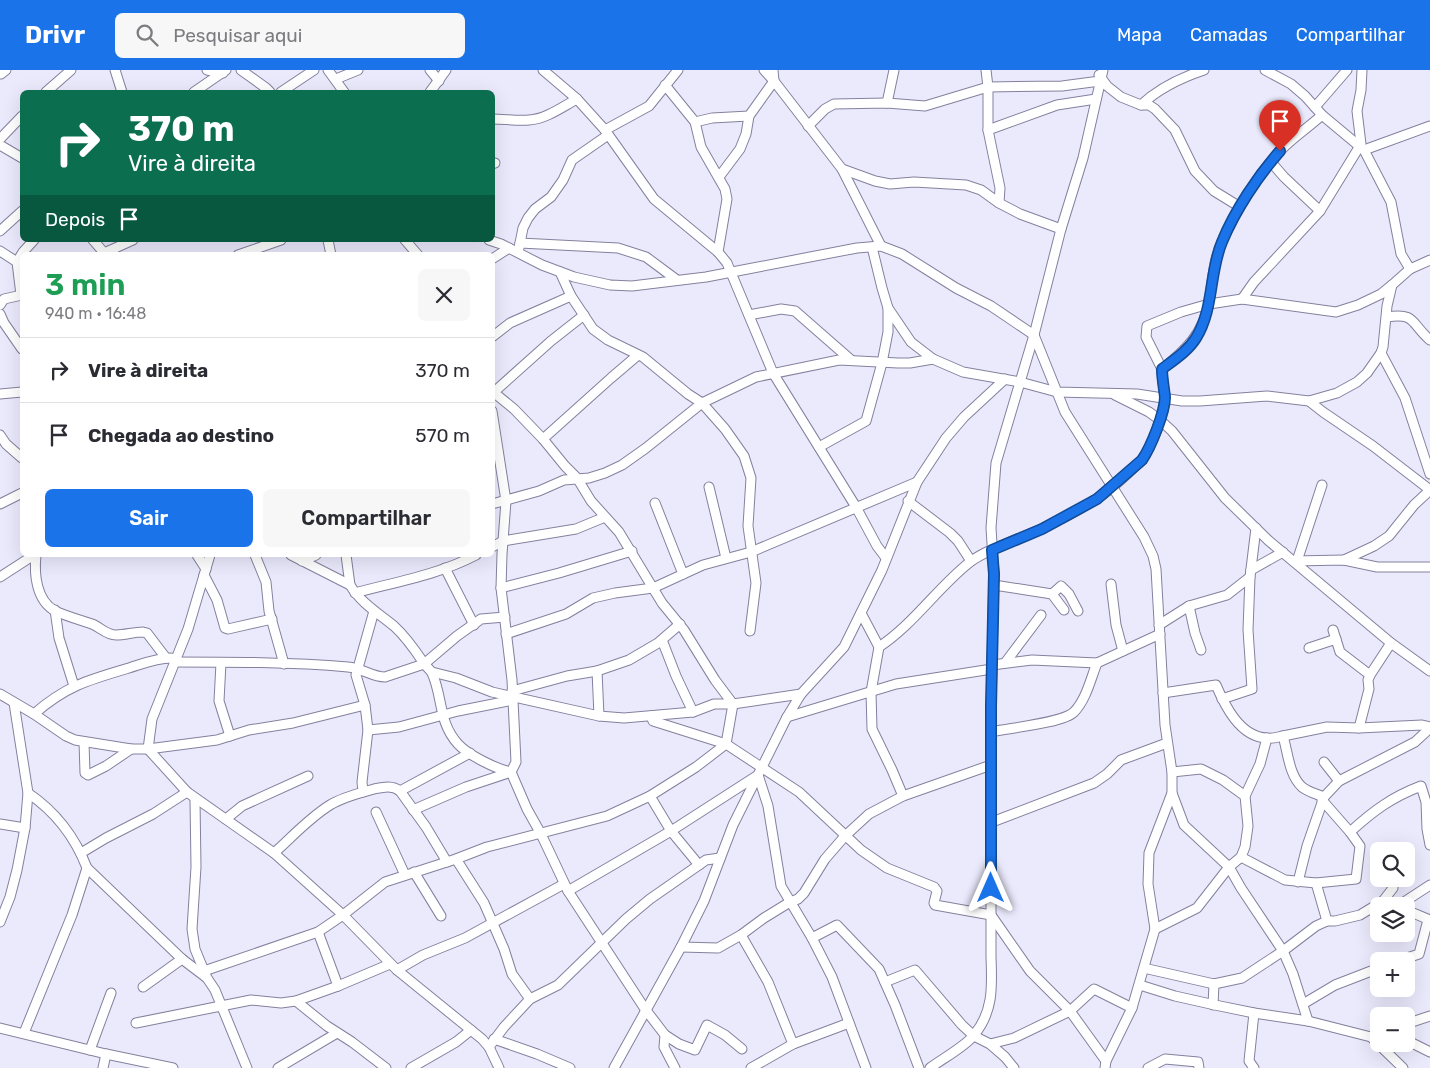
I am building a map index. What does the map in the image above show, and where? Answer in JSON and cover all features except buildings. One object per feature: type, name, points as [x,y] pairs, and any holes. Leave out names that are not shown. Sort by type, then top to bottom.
[{"type":"street","points":[[48,90],[70,70]]},
{"type":"street","points":[[116,70],[121,90]]},
{"type":"street","points":[[207,70],[224,71]]},
{"type":"street","points":[[241,70],[268,90]]},
{"type":"street","points":[[283,90],[314,70]]},
{"type":"street","points":[[328,70],[343,90]]},
{"type":"street","points":[[336,79],[358,70]]},
{"type":"street","points":[[430,70],[439,81]]},
{"type":"street","points":[[432,90],[446,70]]},
{"type":"street","points":[[543,70],[577,99],[606,133],[654,199],[718,252],[731,272],[772,373],[886,558]]},
{"type":"street","points":[[495,258],[513,250],[520,243],[522,228],[528,218],[535,209],[550,197],[563,180],[572,160],[606,133],[649,106],[678,70]]},
{"type":"street","points":[[764,70],[842,170],[877,246],[882,288],[888,308],[888,332],[882,363],[866,421],[819,447]]},
{"type":"street","points":[[719,177],[740,149],[746,134],[749,116],[774,81],[773,70]]},
{"type":"street","points":[[887,102],[894,70]]},
{"type":"street","points":[[986,70],[988,130],[1000,188],[999,203]]},
{"type":"street","points":[[1141,105],[1163,87],[1204,70]]},
{"type":"street","points":[[1266,70],[1290,84],[1322,115],[1362,148],[1391,202],[1401,254],[1410,269]]},
{"type":"street","points":[[1315,107],[1347,70]]},
{"type":"street","points":[[1242,298],[1254,282],[1320,211],[1362,148],[1357,111],[1362,70]]},
{"type":"street","points":[[197,90],[224,71]]},
{"type":"street","points":[[808,126],[831,105],[887,102],[925,106],[988,87],[1062,86],[1100,75]]},
{"type":"street","points":[[1100,75],[1107,86],[1121,97],[1141,105],[1149,105],[1169,124],[1178,137],[1195,171],[1214,190],[1240,207]]},
{"type":"street","points":[[930,1068],[974,1036],[990,1007],[992,983],[991,732],[994,585],[990,528],[996,462],[1034,334],[1061,229],[1083,158],[1100,75]]},
{"type":"street","points":[[665,85],[695,122],[701,146],[726,189],[727,199],[718,252]]},
{"type":"street","points":[[495,119],[529,120],[547,116],[577,99]]},
{"type":"street","points":[[988,130],[1057,105],[1096,99]]},
{"type":"street","points":[[1162,369],[1188,347],[1195,338],[1209,304],[1218,252],[1222,240],[1255,183],[1270,162],[1286,145],[1322,115]]},
{"type":"street","points":[[695,122],[712,118],[749,116]]},
{"type":"street","points":[[0,139],[20,118]]},
{"type":"street","points":[[1362,148],[1430,126]]},
{"type":"street","points":[[0,145],[20,157]]},
{"type":"street","points":[[1270,162],[1320,211]]},
{"type":"street","points":[[842,170],[890,184],[914,182],[966,185],[981,190],[999,203],[1020,214],[1061,229]]},
{"type":"street","points":[[0,231],[20,213]]},
{"type":"street","points":[[23,252],[32,242]]},
{"type":"street","points":[[95,242],[103,252]]},
{"type":"street","points":[[109,252],[129,242]]},
{"type":"street","points":[[247,252],[275,242]]},
{"type":"street","points":[[494,242],[560,272],[610,285],[632,286],[706,277],[877,246],[902,254],[929,269],[956,288],[991,306],[1034,334],[1065,412],[1144,538],[1153,556],[1156,569],[1163,693],[1167,743],[1172,772],[1172,793],[1184,825],[1229,867],[1283,951],[1293,974],[1308,1021]]},
{"type":"street","points":[[520,243],[618,248],[646,257],[677,280]]},
{"type":"street","points":[[1,253],[17,262]]},
{"type":"street","points":[[20,257],[17,262],[20,282]]},
{"type":"street","points":[[878,647],[910,623],[970,561],[1042,529],[1097,499],[1142,460],[1147,453],[1160,420],[1165,398],[1162,369],[1146,337],[1147,326],[1180,312],[1242,298],[1336,312],[1358,305],[1392,285],[1410,269],[1430,260]]},
{"type":"street","points":[[560,272],[571,296],[593,329],[600,335],[652,364],[688,394],[702,403],[738,446],[744,456],[750,471],[748,526],[756,584],[750,631]]},
{"type":"street","points":[[888,308],[911,342],[933,358],[963,372],[1020,382],[1057,392],[1137,394],[1200,401],[1267,396],[1309,401],[1337,393],[1357,382],[1367,373],[1381,353],[1392,285]]},
{"type":"street","points":[[0,305],[4,299],[20,295]]},
{"type":"street","points":[[495,335],[510,323],[571,296]]},
{"type":"street","points":[[749,315],[781,309],[795,311],[851,360]]},
{"type":"street","points":[[0,314],[20,346]]},
{"type":"street","points":[[495,390],[584,315]]},
{"type":"street","points":[[1387,317],[1407,316],[1430,340]]},
{"type":"street","points":[[1381,353],[1405,398],[1430,474]]},
{"type":"street","points":[[544,439],[604,383],[638,355]]},
{"type":"street","points":[[495,503],[539,491],[564,480],[597,476],[622,465],[702,403],[756,377],[814,364],[851,360],[910,363],[933,358]]},
{"type":"street","points":[[614,1068],[704,902],[733,824],[787,717],[801,694],[844,647],[886,558],[916,482],[946,438],[964,417],[1005,379]]},
{"type":"street","points":[[0,394],[20,392]]},
{"type":"street","points":[[205,974],[318,932],[385,882],[487,847],[607,816],[650,796],[696,767],[726,744],[732,704],[680,624],[662,604],[632,551],[619,532],[592,501],[577,478],[544,439],[514,409],[495,394]]},
{"type":"street","points":[[1113,394],[1149,412],[1160,420],[1172,431],[1225,498],[1256,528],[1391,643],[1430,671]]},
{"type":"street","points":[[1309,401],[1322,412],[1373,446],[1430,490],[1414,505],[1389,536],[1374,546],[1344,560]]},
{"type":"street","points":[[413,810],[466,787],[511,772],[516,762],[512,696],[501,588],[506,500],[495,428]]},
{"type":"street","points":[[0,435],[6,444],[20,456]]},
{"type":"street","points":[[506,634],[566,614],[593,598],[653,588],[683,574],[726,558],[751,552],[916,482]]},
{"type":"street","points":[[1295,561],[1322,486]]},
{"type":"street","points":[[708,487],[726,558]]},
{"type":"street","points":[[0,504],[20,494]]},
{"type":"street","points":[[908,501],[950,532],[970,561]]},
{"type":"street","points":[[655,503],[683,574]]},
{"type":"street","points":[[495,545],[503,541],[576,529],[605,517]]},
{"type":"street","points":[[1222,700],[1252,689],[1248,630],[1250,573],[1256,528]]},
{"type":"street","points":[[501,588],[632,551]]},
{"type":"street","points":[[787,717],[896,684],[1005,663],[1032,660],[1097,663],[1123,651],[1159,630],[1189,606],[1228,594],[1250,573],[1283,552]]},
{"type":"street","points":[[0,577],[32,557]]},
{"type":"street","points":[[35,557],[38,590],[48,605],[55,610],[96,625],[111,634],[147,633],[172,659]]},
{"type":"street","points":[[198,557],[217,600],[225,628],[228,629],[272,619]]},
{"type":"street","points":[[148,749],[152,720],[172,659],[188,629],[209,557]]},
{"type":"street","points":[[256,557],[266,582],[269,611],[284,664]]},
{"type":"street","points":[[295,557],[350,585]]},
{"type":"street","points":[[302,561],[311,557]]},
{"type":"street","points":[[346,557],[350,585],[355,593],[396,628],[432,672],[456,678],[492,692],[599,716],[624,718],[693,712],[714,704],[732,704],[801,694]]},
{"type":"street","points":[[355,593],[445,568],[470,557]]},
{"type":"street","points":[[1295,561],[1344,560],[1377,567],[1430,567]]},
{"type":"street","points":[[445,568],[474,625]]},
{"type":"street","points":[[1111,584],[1116,625],[1123,651]]},
{"type":"street","points":[[994,585],[1052,594],[1064,610]]},
{"type":"street","points":[[1052,594],[1061,586],[1078,611]]},
{"type":"street","points":[[1189,606],[1201,650]]},
{"type":"street","points":[[55,610],[59,638],[74,686]]},
{"type":"street","points":[[362,792],[368,730],[365,705],[357,683],[357,668],[374,611]]},
{"type":"street","points":[[861,613],[878,647],[871,692],[872,730],[903,796]]},
{"type":"street","points":[[1005,663],[1041,615]]},
{"type":"street","points":[[34,714],[61,692],[74,686],[107,674],[172,659],[221,663],[357,668],[385,678],[424,664],[457,636],[481,619],[505,617]]},
{"type":"street","points":[[368,730],[399,727],[442,716],[512,696],[567,676],[597,671],[629,660],[662,640],[680,624]]},
{"type":"street","points":[[1309,648],[1334,635],[1340,652],[1370,676]]},
{"type":"street","points":[[662,640],[693,712]]},
{"type":"street","points":[[1359,728],[1369,689],[1368,680],[1391,643]]},
{"type":"street","points":[[221,663],[219,701],[230,736]]},
{"type":"street","points":[[991,732],[1062,719],[1074,713],[1082,702],[1097,663]]},
{"type":"street","points":[[597,671],[599,716]]},
{"type":"street","points":[[432,672],[442,716],[450,734],[458,744],[470,753],[501,770],[511,772]]},
{"type":"street","points":[[1163,693],[1216,684],[1222,700],[1238,723],[1253,734],[1267,738],[1327,727],[1359,728],[1422,725],[1430,728],[1415,742],[1339,781],[1323,799],[1307,846],[1298,882]]},
{"type":"street","points":[[0,694],[66,736],[84,742],[148,749],[208,742],[249,730],[293,723],[365,705]]},
{"type":"street","points":[[0,922],[10,897],[25,828],[28,793],[14,703]]},
{"type":"street","points":[[651,716],[653,721],[726,744],[760,771],[799,792],[861,850],[887,868],[934,887],[936,891],[935,905],[991,915],[1030,971],[1070,1011],[1106,1064]]},
{"type":"street","points":[[1242,857],[1284,880],[1316,883],[1356,880],[1360,846],[1323,799],[1302,787],[1295,777],[1283,736]]},
{"type":"street","points":[[1155,929],[1197,908],[1229,867],[1242,857],[1248,826],[1245,796],[1260,764],[1267,738]]},
{"type":"street","points":[[84,742],[85,773],[88,775],[106,766],[131,748]]},
{"type":"street","points":[[992,822],[1094,783],[1107,774],[1121,760],[1167,743]]},
{"type":"street","points":[[148,749],[196,800],[274,853],[342,915],[393,967],[482,1039],[537,1054],[570,1068]]},
{"type":"street","points":[[400,791],[470,753]]},
{"type":"street","points":[[1324,762],[1339,781]]},
{"type":"street","points":[[681,947],[718,948],[741,935],[790,902],[798,899],[804,893],[825,859],[845,836],[869,814],[903,796],[991,765]]},
{"type":"street","points":[[1172,772],[1201,769],[1223,780],[1245,796]]},
{"type":"street","points":[[136,1023],[251,1000],[281,1003],[296,1001],[423,955],[465,938],[492,922],[566,888],[671,831],[760,771]]},
{"type":"street","points":[[760,771],[768,806],[781,886],[812,938],[832,977],[866,1068]]},
{"type":"street","points":[[511,772],[566,888],[645,1009],[665,1036],[695,1050],[707,1025],[725,1035],[742,1050]]},
{"type":"street","points":[[226,819],[242,806],[308,776]]},
{"type":"street","points":[[1350,832],[1372,812],[1390,800],[1420,786],[1428,801],[1427,829],[1430,845]]},
{"type":"street","points":[[274,853],[331,805],[362,792],[384,787],[394,787],[400,791],[447,862]]},
{"type":"street","points":[[81,853],[153,814],[187,792]]},
{"type":"street","points":[[28,793],[61,822],[81,853],[87,868],[182,958],[205,974]]},
{"type":"street","points":[[1106,1064],[1132,1008],[1155,929],[1148,884],[1149,853],[1172,793]]},
{"type":"street","points":[[650,796],[671,831],[699,865]]},
{"type":"street","points":[[196,800],[193,934],[195,949],[205,974],[215,990],[247,1068]]},
{"type":"street","points":[[376,812],[410,874],[441,916]]},
{"type":"street","points":[[0,824],[25,828]]},
{"type":"street","points":[[492,1043],[504,1026],[530,999],[558,985],[626,919],[650,899],[706,860],[720,858]]},
{"type":"street","points":[[456,859],[484,903],[504,949],[512,974],[530,999]]},
{"type":"street","points":[[24,1033],[72,915],[87,868]]},
{"type":"street","points":[[1316,883],[1327,921]]},
{"type":"street","points":[[1412,897],[1430,885]]},
{"type":"street","points":[[0,894],[10,897]]},
{"type":"street","points":[[1148,969],[1214,984],[1242,978],[1316,926],[1327,921],[1335,921],[1360,914],[1370,908]]},
{"type":"street","points":[[1415,914],[1429,920],[1418,954],[1415,955]]},
{"type":"street","points":[[812,938],[837,925],[879,969],[919,1068]]},
{"type":"street","points":[[318,932],[338,986]]},
{"type":"street","points":[[741,935],[768,982],[793,1044]]},
{"type":"street","points":[[144,988],[182,958]]},
{"type":"street","points":[[885,982],[915,970],[962,1025],[974,1036],[990,1044],[1006,1057],[1014,1068]]},
{"type":"street","points":[[1303,1004],[1335,985],[1370,971]]},
{"type":"street","points":[[1213,1005],[1214,984]]},
{"type":"street","points":[[1143,986],[1213,1005],[1308,1021],[1370,1035]]},
{"type":"street","points":[[990,1044],[1014,1038],[1070,1011],[1094,989],[1132,1008]]},
{"type":"street","points":[[90,1050],[111,993]]},
{"type":"street","points":[[296,1001],[386,1068]]},
{"type":"street","points":[[1254,1013],[1249,1061],[1254,1068]]},
{"type":"street","points":[[1415,1021],[1430,1016]]},
{"type":"street","points":[[751,1068],[793,1044],[849,1023]]},
{"type":"street","points":[[0,1028],[173,1068]]},
{"type":"street","points":[[411,1068],[456,1042],[471,1030]]},
{"type":"street","points":[[278,1068],[337,1033]]},
{"type":"street","points":[[665,1036],[664,1046],[675,1068]]},
{"type":"street","points":[[492,1043],[499,1068]]},
{"type":"street","points":[[1415,1044],[1430,1052]]},
{"type":"street","points":[[1388,1052],[1402,1068]]},
{"type":"street","points":[[103,1068],[106,1054]]},
{"type":"street","points":[[1148,1068],[1165,1059],[1198,1062],[1199,1068]]},
{"type":"route","points":[[991,888],[991,706],[994,574],[992,550],[1042,529],[1097,499],[1142,460],[1156,431],[1165,398],[1162,369],[1188,347],[1200,330],[1209,304],[1213,276],[1222,240],[1255,183],[1280,151]]}]
